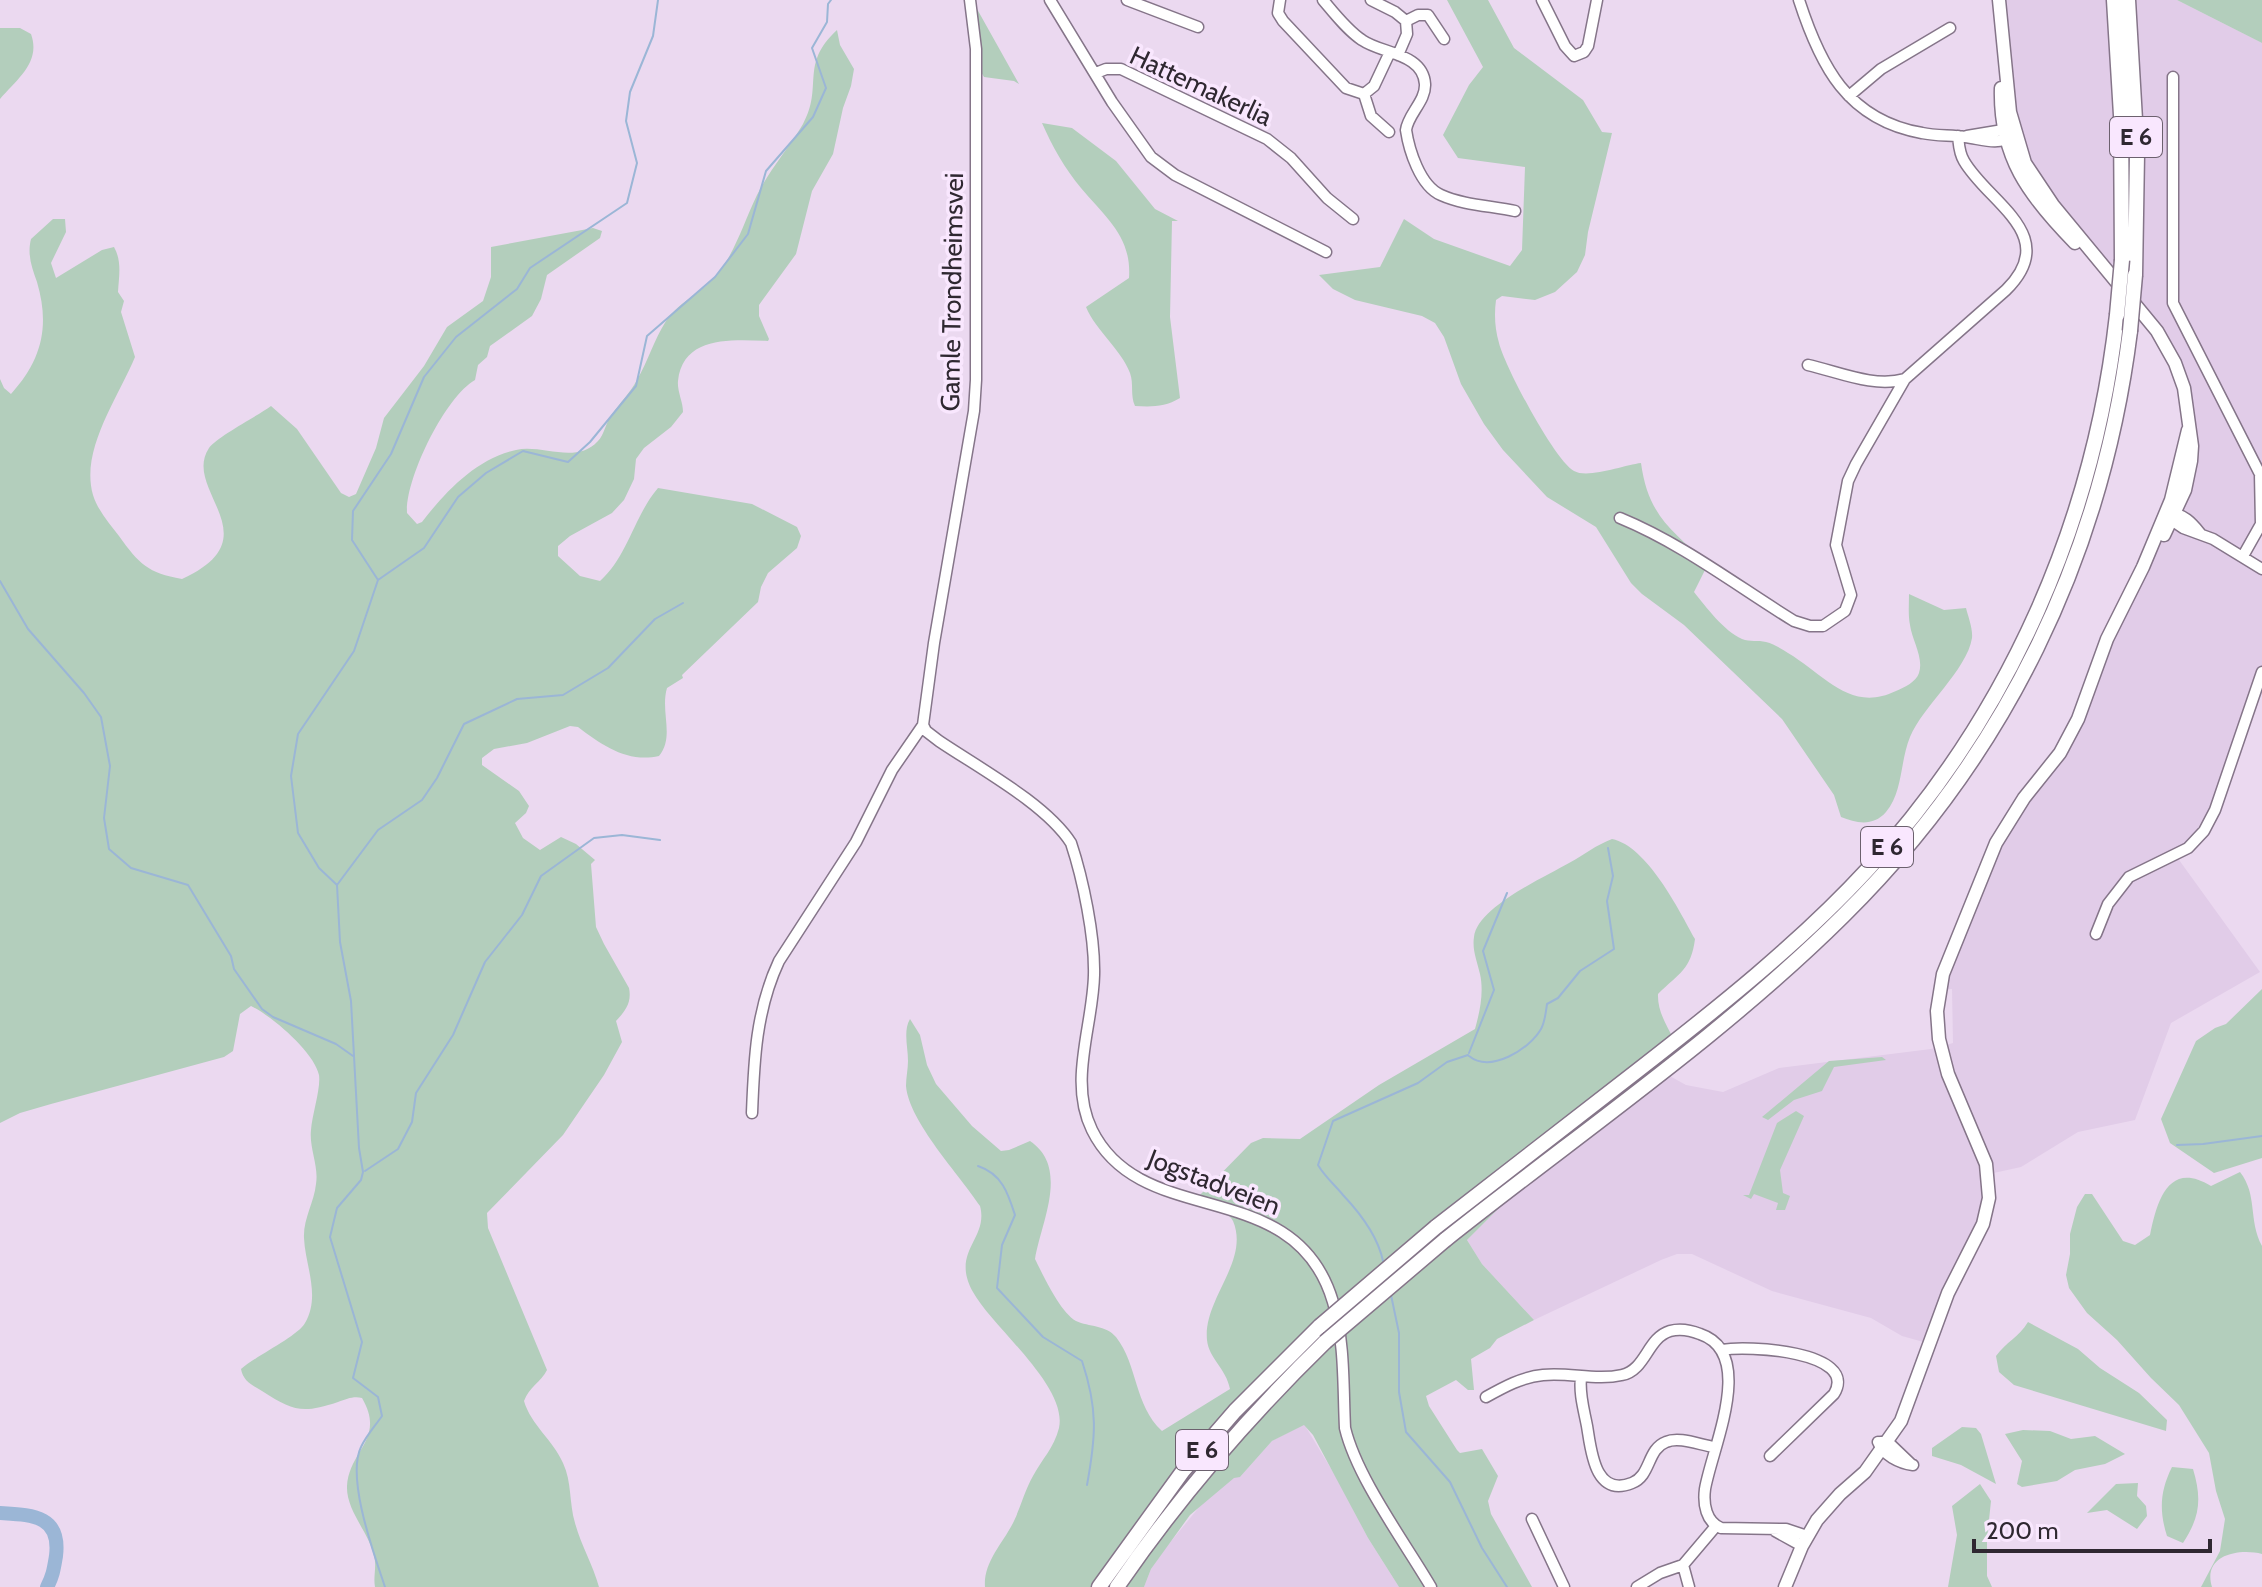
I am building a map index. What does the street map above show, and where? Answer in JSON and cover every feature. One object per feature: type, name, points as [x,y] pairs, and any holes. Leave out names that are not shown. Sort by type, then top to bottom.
[{"type":"highway","name":"E 6","points":[[1099,1587],[1137,1531],[1194,1459],[1235,1411],[1320,1326],[1688,1032],[1797,938],[1869,868],[1944,775],[1977,728],[2033,624],[2061,559],[2082,496],[2112,363],[2122,260],[2121,115],[2114,0]]},
{"type":"highway","name":"E 6","points":[[1117,1587],[1197,1478],[1249,1418],[1325,1342],[1440,1233],[1689,1049],[1806,950],[1878,880],[1956,786],[2022,678],[2066,585],[2107,458],[2124,380],[2135,275],[2137,154],[2128,0]]},
{"type":"main road","points":[[1785,1587],[1804,1541],[1821,1514],[1858,1481],[1901,1421],[1948,1293],[1983,1224],[1989,1198],[1984,1156],[1954,1091],[1940,1047],[1937,1011],[1943,974],[1996,843],[2018,806],[2060,753],[2072,732],[2107,639],[2143,567],[2155,553],[2170,517],[2188,430],[2184,388],[2169,350],[2034,180],[2008,135],[2000,98],[2004,66],[1999,0]]},
{"type":"street","name":"Gamle Trondheimsvei","points":[[923,725],[974,411],[976,49],[970,0]]},
{"type":"street","name":"Hattemakerlia","points":[[1050,0],[1139,143],[1163,167],[1326,252]]},
{"type":"street","name":"Hattemakerlia","points":[[1127,0],[1180,14],[1198,27]]},
{"type":"street","points":[[1280,0],[1278,13],[1283,21],[1346,88],[1364,94]]},
{"type":"street","points":[[1323,0],[1362,40],[1417,65],[1425,84],[1424,92],[1406,130],[1426,183],[1440,195],[1515,211]]},
{"type":"street","points":[[1364,94],[1374,86],[1407,34],[1406,21],[1371,0]]},
{"type":"street","points":[[1542,0],[1565,46],[1574,56],[1584,52],[1588,46],[1597,0]]},
{"type":"street","points":[[1799,0],[1820,59],[1849,96],[1871,113],[1901,128],[1921,133],[2008,135]]},
{"type":"street","points":[[1406,21],[1418,15],[1428,15],[1444,39]]},
{"type":"street","points":[[1849,96],[1881,69],[1950,28]]},
{"type":"street","name":"Hattemakerlia","points":[[1096,73],[1121,69],[1267,139],[1291,158],[1338,209],[1353,219]]},
{"type":"street","points":[[2173,77],[2173,303],[2256,462],[2261,485],[2261,524],[2243,556]]},
{"type":"street","points":[[1364,94],[1371,116],[1389,132]]},
{"type":"street","points":[[1620,518],[1694,556],[1794,621],[1817,626],[1830,623],[1845,611],[1850,600],[1849,588],[1836,545],[1848,481],[1905,379],[2006,290],[2016,280],[2025,261],[2023,232],[1965,163],[1962,136]]},
{"type":"street","points":[[1808,365],[1878,382],[1905,379]]},
{"type":"street","points":[[2170,517],[2262,569]]},
{"type":"street","points":[[2096,934],[2108,904],[2129,877],[2188,848],[2204,831],[2215,810],[2262,672]]},
{"type":"street","points":[[752,1113],[755,1045],[769,981],[856,842],[892,770],[923,725]]},
{"type":"street","name":"Jogstadveien","points":[[923,725],[939,741],[1043,812],[1071,843],[1093,955],[1093,986],[1081,1084],[1086,1114],[1093,1131],[1119,1165],[1137,1177],[1175,1194],[1269,1223],[1312,1259],[1327,1287],[1338,1322],[1345,1428],[1349,1444],[1364,1475],[1431,1587]]},
{"type":"street","points":[[1486,1397],[1531,1377],[1620,1376],[1631,1372],[1659,1336],[1674,1330],[1707,1336],[1723,1350],[1728,1360],[1729,1380],[1704,1500],[1716,1526]]},
{"type":"street","points":[[1723,1350],[1740,1347],[1802,1356],[1826,1364],[1835,1375],[1837,1386],[1834,1394],[1770,1456]]},
{"type":"street","points":[[1581,1378],[1593,1461],[1602,1478],[1611,1484],[1634,1482],[1647,1469],[1656,1449],[1667,1441],[1714,1447]]},
{"type":"street","points":[[1532,1519],[1564,1587]]},
{"type":"street","points":[[1716,1526],[1775,1531],[1804,1541]]},
{"type":"street","points":[[1637,1587],[1660,1573],[1683,1565],[1716,1526]]},
{"type":"street","points":[[1683,1565],[1689,1587]]},
{"type":"shaded area","points":[[1999,0],[2177,0],[2262,43],[2262,493],[2260,515],[2247,559],[2262,573],[2262,675],[2224,784],[2189,843],[2174,853],[2260,972],[2171,1023],[2135,1120],[2078,1132],[2021,1167],[1989,1174],[1989,1200],[1934,1345],[1902,1336],[1871,1318],[1772,1291],[1692,1254],[1677,1254],[1661,1260],[1534,1320],[1482,1264],[1467,1240],[1503,1204],[1668,1075],[1686,1085],[1723,1092],[1779,1068],[1931,1049],[1953,1043],[1952,989],[1938,990],[1997,839],[2069,740],[2132,584],[2170,524],[2189,424],[2178,375],[2153,331],[2012,142]]},
{"type":"shaded area","points":[[1304,1424],[1399,1587],[1144,1587],[1163,1551],[1205,1500],[1234,1477],[1240,1477],[1272,1441]]},
{"type":"green space","points":[[972,0],[1019,84],[984,77],[981,72],[981,50]]},
{"type":"green space","points":[[1447,0],[1488,0],[1514,48],[1583,100],[1602,132],[1612,133],[1585,255],[1577,272],[1555,292],[1535,300],[1502,296],[1496,300],[1496,327],[1503,355],[1532,412],[1566,464],[1574,471],[1588,473],[1641,463],[1649,496],[1663,520],[1708,564],[1694,592],[1716,618],[1742,639],[1766,642],[1781,648],[1851,694],[1880,697],[1906,686],[1918,676],[1920,661],[1910,625],[1909,594],[1944,610],[1966,608],[1972,634],[1968,650],[1954,675],[1916,725],[1907,746],[1896,795],[1886,812],[1876,820],[1858,822],[1841,817],[1834,795],[1782,719],[1684,625],[1631,583],[1596,527],[1547,497],[1503,450],[1461,384],[1444,337],[1435,323],[1422,316],[1355,300],[1333,289],[1319,275],[1380,267],[1404,219],[1434,239],[1510,266],[1522,250],[1525,167],[1458,158],[1443,135],[1469,85],[1483,67]]},
{"type":"green space","points":[[2177,0],[2262,0],[2262,43]]},
{"type":"green space","points":[[0,28],[20,28],[31,34],[33,53],[26,69],[0,99]]},
{"type":"green space","points":[[837,30],[840,45],[854,69],[851,86],[833,154],[812,191],[796,254],[759,305],[759,316],[768,341],[712,343],[689,355],[678,381],[683,412],[636,459],[634,479],[624,500],[612,513],[558,546],[558,556],[580,576],[600,581],[618,560],[658,488],[752,504],[797,527],[801,536],[797,548],[768,573],[758,602],[682,675],[683,678],[667,688],[667,732],[659,756],[626,755],[578,727],[570,726],[527,743],[494,749],[482,758],[482,765],[519,791],[529,806],[515,823],[523,838],[540,850],[561,837],[576,844],[595,860],[591,864],[596,927],[630,993],[625,1010],[616,1021],[622,1042],[604,1075],[563,1135],[487,1213],[488,1228],[547,1370],[524,1401],[563,1463],[575,1523],[599,1587],[375,1587],[374,1556],[350,1504],[347,1486],[370,1424],[362,1398],[350,1398],[315,1408],[298,1408],[282,1403],[251,1385],[241,1369],[294,1334],[310,1313],[312,1291],[304,1231],[316,1184],[311,1137],[319,1075],[301,1046],[270,1018],[251,1006],[240,1014],[233,1051],[224,1057],[20,1113],[0,1123],[0,379],[11,394],[30,368],[40,342],[43,313],[31,261],[31,239],[53,219],[65,219],[66,232],[51,263],[56,278],[102,250],[114,247],[117,252],[118,292],[124,301],[121,312],[135,357],[96,442],[90,478],[93,495],[104,517],[145,566],[182,579],[208,563],[221,547],[224,530],[206,480],[204,464],[214,443],[271,406],[297,429],[341,493],[349,497],[356,494],[376,448],[384,418],[424,366],[447,327],[483,301],[491,277],[491,247],[593,228],[602,231],[600,238],[547,275],[541,299],[532,316],[490,346],[487,357],[478,365],[475,380],[451,403],[429,440],[413,480],[407,513],[417,524],[463,478],[488,460],[526,449],[580,452],[598,441],[610,417],[637,380],[666,321],[678,307],[707,285],[726,262],[762,185],[803,124],[812,98],[815,65],[825,43]]},
{"type":"green space","points":[[1042,123],[1072,128],[1116,161],[1155,209],[1178,221],[1172,221],[1170,317],[1180,398],[1174,401],[1158,406],[1135,406],[1126,364],[1086,307],[1129,278],[1126,250],[1108,218],[1064,165]]},
{"type":"green space","points":[[1612,839],[1625,844],[1649,866],[1671,896],[1695,939],[1687,964],[1658,994],[1661,1012],[1682,1061],[1503,1204],[1467,1240],[1482,1264],[1534,1320],[1497,1339],[1490,1348],[1471,1359],[1474,1390],[1468,1390],[1456,1380],[1426,1396],[1457,1450],[1460,1453],[1482,1449],[1498,1476],[1488,1501],[1491,1514],[1532,1587],[1399,1587],[1368,1538],[1313,1435],[1304,1425],[1272,1441],[1240,1477],[1234,1478],[1190,1515],[1151,1569],[1144,1587],[985,1587],[987,1569],[1014,1521],[1030,1481],[1057,1435],[1059,1412],[1041,1376],[983,1306],[967,1278],[967,1255],[979,1228],[980,1206],[925,1132],[909,1100],[906,1034],[910,1019],[920,1035],[927,1065],[936,1084],[972,1126],[1001,1151],[1030,1141],[1042,1152],[1051,1180],[1050,1196],[1035,1259],[1052,1293],[1070,1316],[1081,1323],[1107,1330],[1116,1337],[1129,1360],[1146,1409],[1162,1431],[1230,1389],[1207,1340],[1212,1310],[1236,1251],[1237,1236],[1230,1217],[1200,1195],[1251,1143],[1263,1138],[1300,1139],[1379,1085],[1475,1029],[1481,995],[1474,946],[1478,926],[1499,904],[1514,894]]},
{"type":"green space","points":[[2262,989],[2262,1158],[2214,1173],[2170,1143],[2161,1119],[2196,1041],[2226,1024]]},
{"type":"green space","points":[[1882,1057],[1886,1060],[1834,1067],[1822,1091],[1794,1100],[1768,1120],[1762,1117],[1829,1061]]},
{"type":"green space","points":[[1796,1111],[1804,1116],[1780,1170],[1783,1193],[1790,1196],[1785,1210],[1776,1210],[1778,1203],[1754,1194],[1751,1199],[1743,1195],[1749,1195],[1777,1123]]},
{"type":"green space","points":[[2240,1172],[2249,1190],[2255,1227],[2262,1246],[2262,1554],[2243,1552],[2225,1556],[2212,1568],[2212,1587],[2201,1587],[2220,1551],[2225,1519],[2209,1453],[2179,1405],[2087,1313],[2069,1288],[2066,1275],[2070,1234],[2077,1207],[2085,1194],[2092,1194],[2123,1241],[2135,1245],[2150,1235],[2161,1197],[2175,1181],[2197,1179],[2211,1186]]},
{"type":"green space","points":[[2028,1322],[2078,1349],[2100,1368],[2139,1393],[2167,1420],[2166,1431],[2014,1385],[1999,1372],[1996,1356]]},
{"type":"green space","points":[[1962,1427],[1976,1428],[1981,1434],[1996,1484],[1961,1465],[1932,1456],[1932,1448]]},
{"type":"green space","points":[[2023,1430],[2050,1431],[2071,1439],[2095,1436],[2125,1454],[2105,1464],[2075,1470],[2057,1481],[2022,1487],[2017,1484],[2022,1461],[2005,1434]]},
{"type":"green space","points":[[2172,1467],[2193,1469],[2198,1490],[2196,1516],[2183,1543],[2167,1536],[2163,1518],[2163,1493]]},
{"type":"green space","points":[[2138,1483],[2137,1496],[2146,1506],[2147,1516],[2137,1529],[2107,1510],[2087,1513],[2116,1484]]},
{"type":"green space","points":[[1980,1484],[1991,1501],[1987,1576],[1992,1587],[1948,1587],[1957,1535],[1952,1506]]},
{"type":"waterway","points":[[378,580],[352,540],[353,511],[391,454],[424,377],[456,337],[517,289],[530,268],[627,203],[637,163],[626,121],[630,92],[653,36],[658,0]]},
{"type":"waterway","points":[[385,1587],[363,1516],[357,1477],[361,1447],[382,1416],[378,1397],[353,1378],[362,1342],[330,1237],[337,1208],[361,1180],[363,1172],[351,1001],[340,942],[337,885],[319,868],[298,833],[291,776],[298,734],[354,651],[378,580],[424,548],[458,497],[486,473],[523,451],[568,462],[590,442],[636,386],[647,336],[715,277],[748,234],[766,171],[813,117],[826,88],[812,48],[827,22],[831,0]]},
{"type":"waterway","points":[[0,581],[28,629],[101,717],[110,766],[104,818],[109,849],[131,868],[188,885],[231,956],[234,969],[262,1009],[273,1017],[336,1044],[353,1056]]},
{"type":"waterway","points":[[337,885],[378,830],[422,800],[437,778],[464,724],[517,699],[563,695],[608,668],[655,619],[683,603]]},
{"type":"waterway","points":[[365,1171],[398,1149],[412,1122],[416,1093],[453,1035],[485,962],[522,915],[541,876],[594,838],[622,835],[660,840]]},
{"type":"waterway","points":[[1469,1056],[1478,1061],[1498,1060],[1528,1044],[1541,1029],[1547,1004],[1558,998],[1580,971],[1614,949],[1607,901],[1613,876],[1608,848]]},
{"type":"waterway","points":[[1469,1053],[1494,990],[1483,951],[1507,893]]},
{"type":"waterway","points":[[1383,1261],[1368,1226],[1318,1165],[1333,1121],[1418,1083],[1447,1062],[1468,1055]]},
{"type":"waterway","points":[[2177,1145],[2262,1136]]},
{"type":"waterway","points":[[978,1166],[998,1179],[1007,1192],[1015,1215],[1002,1245],[997,1288],[1043,1337],[1082,1361],[1091,1394],[1094,1423],[1087,1485]]},
{"type":"waterway","points":[[1391,1295],[1399,1333],[1399,1392],[1406,1432],[1450,1482],[1482,1548],[1507,1587]]},
{"type":"waterway","points":[[0,1513],[42,1520],[54,1532],[56,1556],[47,1587]]}]
